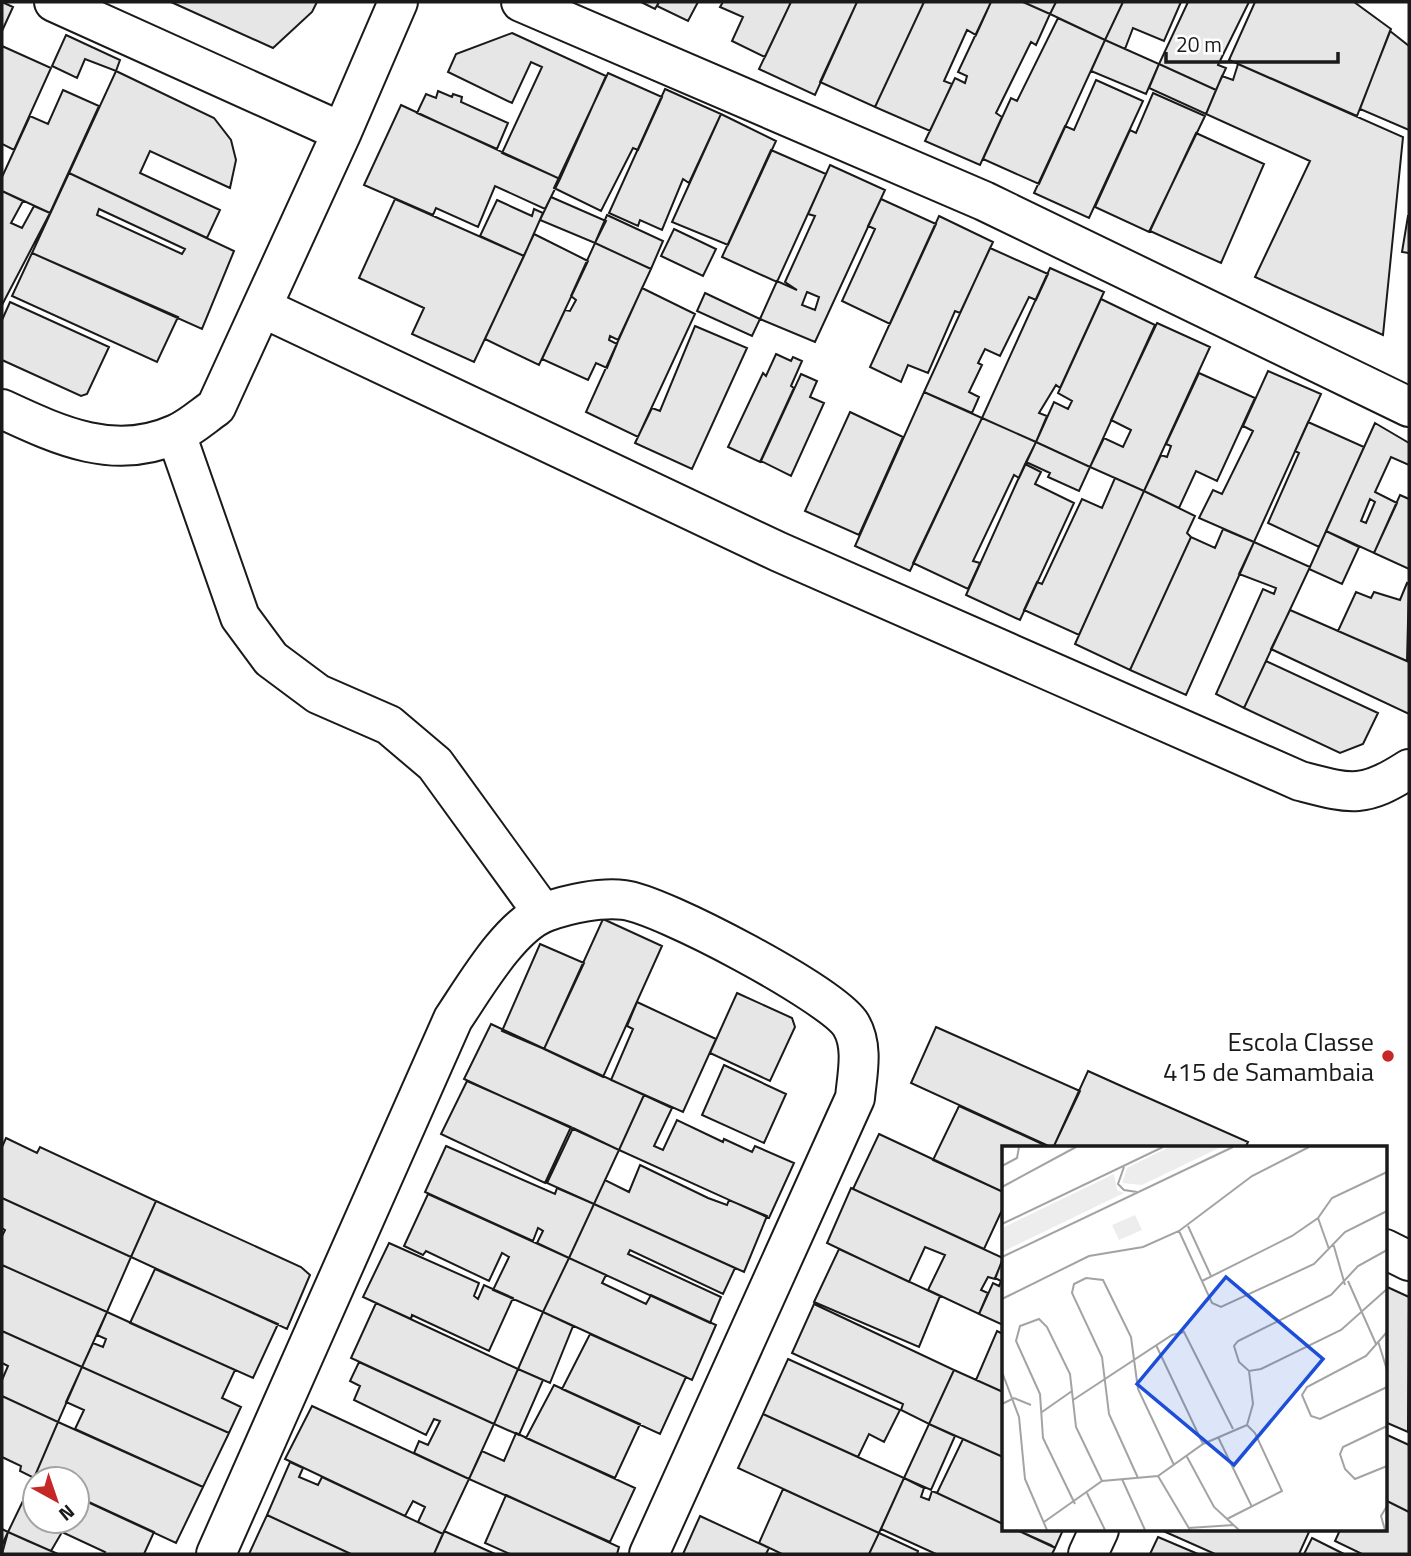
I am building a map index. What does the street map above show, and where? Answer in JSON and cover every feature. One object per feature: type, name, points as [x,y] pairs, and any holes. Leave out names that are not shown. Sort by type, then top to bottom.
[{"type":"street","points":[[54,2],[342,132]]},
{"type":"street","points":[[2,409],[45,429],[99,447],[137,445],[176,434],[216,407],[263,308],[398,2]]},
{"type":"street","points":[[522,2],[984,201],[1409,407]]},
{"type":"street","points":[[263,308],[779,552],[1300,781],[1349,793],[1386,785],[1409,769]]},
{"type":"street","points":[[176,434],[240,617],[271,659],[318,694],[389,725],[435,764],[543,913]]},
{"type":"street","points":[[216,1554],[453,1019],[506,942],[543,913],[574,904],[625,900],[699,927],[823,1000],[851,1025],[859,1055],[855,1098],[649,1554]]},
{"type":"street","points":[[1386,1250],[1409,1261]]},
{"type":"street","points":[[1088,1554],[1098,1532]]},
{"type":"building","points":[[2,2],[13,7],[2,31]]},
{"type":"building","points":[[171,2],[317,2],[312,12],[273,48]]},
{"type":"building","points":[[641,2],[659,2],[655,9]]},
{"type":"building","points":[[659,2],[698,2],[688,21],[657,6]]},
{"type":"building","points":[[723,2],[791,2],[765,57],[732,41],[743,17],[720,7]]},
{"type":"building","points":[[791,2],[857,2],[815,95],[759,69]]},
{"type":"building","points":[[857,2],[924,2],[875,107],[820,82]]},
{"type":"building","points":[[924,2],[991,2],[976,35],[967,30],[944,81],[952,84],[930,131],[875,107]]},
{"type":"building","points":[[991,2],[1023,2],[1050,14],[1036,45],[1031,42],[996,113],[1002,117],[980,165],[925,141],[955,78],[965,83],[967,76],[958,72]]},
{"type":"building","points":[[1023,2],[1056,2],[1050,14]]},
{"type":"building","points":[[1056,2],[1123,2],[1105,40],[1050,14]]},
{"type":"building","points":[[1123,2],[1181,2],[1164,41],[1133,28],[1125,49],[1105,40]]},
{"type":"building","points":[[1188,2],[1249,2],[1218,65],[1226,68],[1216,90],[1159,64]]},
{"type":"building","points":[[1255,2],[1354,2],[1391,29],[1357,116],[1229,60]]},
{"type":"building","points":[[1058,18],[1105,40],[1039,184],[983,159],[1011,98],[1017,101]]},
{"type":"building","points":[[1390,31],[1409,46],[1409,130],[1360,109]]},
{"type":"building","points":[[512,33],[606,76],[560,179],[502,153],[542,67],[531,62],[512,103],[448,72],[456,54]]},
{"type":"building","points":[[66,35],[120,60],[116,71],[85,59],[77,78],[52,66]]},
{"type":"building","points":[[1105,40],[1159,64],[1146,94],[1091,71]]},
{"type":"building","points":[[2,46],[51,68],[14,150],[2,144]]},
{"type":"building","points":[[1159,64],[1216,90],[1206,114],[1149,88]]},
{"type":"building","points":[[1238,64],[1403,137],[1383,335],[1255,277],[1310,161],[1206,114],[1222,76],[1233,80]]},
{"type":"building","points":[[116,71],[214,118],[231,140],[236,160],[230,188],[150,151],[140,173],[220,210],[207,238],[69,173]]},
{"type":"building","points":[[608,73],[662,97],[638,150],[633,148],[601,211],[554,188]]},
{"type":"building","points":[[1096,80],[1143,101],[1089,218],[1034,193],[1065,126],[1074,130]]},
{"type":"building","points":[[665,89],[721,114],[689,183],[683,179],[662,230],[640,220],[638,226],[609,213]]},
{"type":"building","points":[[63,90],[99,106],[50,213],[2,191],[2,177],[30,116],[48,124]]},
{"type":"building","points":[[438,91],[452,97],[453,94],[462,97],[461,102],[508,123],[497,149],[417,113],[426,94],[436,98]]},
{"type":"building","points":[[1153,93],[1205,116],[1149,232],[1095,207],[1130,130],[1136,133]]},
{"type":"building","points":[[401,105],[560,179],[545,209],[495,186],[478,227],[436,208],[433,215],[364,185]]},
{"type":"building","points":[[721,114],[776,141],[728,245],[672,222]]},
{"type":"building","points":[[1196,133],[1264,164],[1221,263],[1150,231]]},
{"type":"building","points":[[771,150],[826,174],[777,282],[722,257]]},
{"type":"building","points":[[830,165],[885,190],[815,342],[760,319],[777,281],[797,290],[785,282],[815,216],[808,214]],"holes":[[[807,292],[819,297],[815,310],[802,305]]]},
{"type":"building","points":[[69,173],[234,251],[202,329],[32,253]],"holes":[[[99,209],[185,249],[182,254],[97,215]]]},
{"type":"building","points":[[2,191],[23,201],[11,223],[22,228],[34,206],[50,213],[2,305]]},
{"type":"building","points":[[551,197],[606,221],[595,243],[540,220]]},
{"type":"building","points":[[395,199],[524,256],[474,362],[412,334],[424,308],[359,278]]},
{"type":"building","points":[[881,199],[936,224],[890,324],[842,301],[875,229],[868,226]]},
{"type":"building","points":[[497,200],[532,216],[534,209],[543,213],[524,256],[480,236]]},
{"type":"building","points":[[607,215],[663,241],[651,269],[595,243]]},
{"type":"building","points":[[939,216],[993,242],[960,313],[955,311],[928,373],[908,365],[901,382],[870,367]]},
{"type":"building","points":[[1409,216],[1409,253],[1402,252]]},
{"type":"building","points":[[674,229],[716,249],[703,276],[661,256]]},
{"type":"building","points":[[534,234],[588,261],[539,365],[485,339]]},
{"type":"building","points":[[595,243],[651,269],[618,340],[610,336],[609,340],[617,344],[607,368],[596,363],[588,380],[542,359],[565,310],[570,311],[576,300],[571,296]]},
{"type":"building","points":[[990,248],[1048,274],[1036,300],[1029,297],[1000,356],[985,349],[978,363],[982,365],[969,392],[979,397],[972,413],[924,392]]},
{"type":"building","points":[[32,253],[178,317],[157,362],[12,296]]},
{"type":"building","points":[[1050,268],[1104,292],[1060,388],[1056,385],[1039,413],[1047,416],[1036,442],[982,418]]},
{"type":"building","points":[[642,288],[695,314],[638,437],[586,412]]},
{"type":"building","points":[[705,293],[760,319],[752,336],[697,311]]},
{"type":"building","points":[[1101,299],[1155,325],[1090,467],[1036,442],[1054,402],[1068,409],[1072,401],[1058,393]]},
{"type":"building","points":[[10,302],[109,347],[87,394],[81,396],[2,360],[2,320]]},
{"type":"building","points":[[1157,323],[1210,347],[1144,491],[1090,467],[1104,438],[1123,447],[1131,430],[1111,420]]},
{"type":"building","points":[[695,326],[747,348],[692,469],[635,443],[652,408],[660,411]]},
{"type":"building","points":[[776,354],[791,361],[793,357],[802,361],[791,386],[794,388],[760,462],[728,447],[763,373],[766,376]]},
{"type":"building","points":[[1268,371],[1321,394],[1254,542],[1199,518],[1213,490],[1222,494],[1253,431],[1243,426]]},
{"type":"building","points":[[1199,373],[1255,398],[1217,481],[1196,471],[1179,508],[1144,491],[1161,455],[1167,457],[1171,446],[1166,444]]},
{"type":"building","points":[[801,374],[817,381],[810,397],[824,403],[791,476],[761,461]]},
{"type":"building","points":[[924,392],[982,418],[910,571],[855,546]]},
{"type":"building","points":[[850,412],[903,437],[859,535],[805,511]]},
{"type":"building","points":[[982,418],[1036,442],[1019,478],[1014,475],[973,561],[980,563],[968,589],[913,563]]},
{"type":"building","points":[[1308,422],[1364,447],[1319,547],[1268,523],[1299,453],[1295,451]]},
{"type":"building","points":[[1375,423],[1409,443],[1409,465],[1391,457],[1375,492],[1397,503],[1374,553],[1326,531]],"holes":[[[1370,499],[1375,502],[1366,523],[1361,521]]]},
{"type":"building","points":[[1036,442],[1090,467],[1079,491],[1048,477],[1050,473],[1026,462]]},
{"type":"building","points":[[1025,464],[1041,472],[1035,484],[1074,503],[1020,620],[966,595]]},
{"type":"building","points":[[1115,478],[1144,491],[1079,635],[1024,610],[1037,582],[1042,584],[1082,499],[1102,508]]},
{"type":"building","points":[[1144,491],[1195,516],[1187,533],[1191,537],[1130,670],[1075,644]]},
{"type":"building","points":[[1400,495],[1409,499],[1409,569],[1374,553]]},
{"type":"building","points":[[1223,529],[1254,542],[1186,695],[1130,670],[1191,537],[1215,548]]},
{"type":"building","points":[[1326,531],[1359,547],[1342,584],[1309,569]]},
{"type":"building","points":[[1254,542],[1310,567],[1244,708],[1216,694],[1263,589],[1274,594],[1276,588],[1239,574]]},
{"type":"building","points":[[1407,583],[1407,661],[1338,631],[1356,592],[1371,598],[1374,592],[1400,600]]},
{"type":"building","points":[[1290,610],[1409,662],[1409,714],[1271,649]]},
{"type":"building","points":[[1266,661],[1378,713],[1363,744],[1340,753],[1244,708]]},
{"type":"building","points":[[603,919],[662,946],[603,1077],[544,1049]]},
{"type":"building","points":[[540,944],[584,963],[544,1049],[502,1031]]},
{"type":"building","points":[[737,993],[792,1018],[795,1027],[770,1081],[710,1053]]},
{"type":"building","points":[[637,1002],[716,1039],[683,1112],[611,1080],[633,1029],[627,1026]]},
{"type":"building","points":[[491,1024],[644,1095],[619,1150],[464,1079]]},
{"type":"building","points":[[936,1027],[1080,1091],[1054,1146],[1049,1146],[911,1083]]},
{"type":"building","points":[[724,1065],[786,1094],[764,1143],[702,1115]]},
{"type":"building","points":[[1088,1071],[1248,1142],[1246,1146],[1054,1146]]},
{"type":"building","points":[[467,1081],[571,1127],[545,1183],[441,1134]]},
{"type":"building","points":[[644,1095],[672,1108],[654,1146],[663,1150],[677,1120],[723,1142],[724,1139],[752,1152],[755,1146],[794,1163],[769,1218],[619,1150]]},
{"type":"building","points":[[959,1106],[1047,1146],[1002,1146],[1002,1192],[933,1160]]},
{"type":"building","points":[[573,1128],[619,1150],[594,1204],[547,1183]]},
{"type":"building","points":[[879,1134],[1002,1192],[1002,1210],[984,1249],[853,1189]]},
{"type":"building","points":[[6,1138],[37,1153],[40,1147],[156,1201],[131,1257],[2,1198],[2,1147]]},
{"type":"building","points":[[446,1146],[555,1194],[557,1188],[594,1204],[569,1258],[537,1243],[543,1231],[538,1228],[533,1241],[425,1192]]},
{"type":"building","points":[[640,1165],[708,1198],[727,1205],[729,1200],[767,1216],[744,1272],[594,1204],[605,1180],[629,1192]]},
{"type":"building","points":[[851,1188],[1002,1258],[1002,1261],[995,1279],[988,1277],[981,1290],[988,1293],[979,1314],[928,1290],[945,1255],[925,1247],[909,1282],[827,1243]]},
{"type":"building","points":[[428,1194],[569,1258],[543,1312],[493,1290],[509,1257],[502,1253],[489,1281],[426,1251],[423,1255],[404,1246]]},
{"type":"building","points":[[2,1198],[131,1257],[107,1312],[2,1265],[2,1236],[5,1230],[2,1228]]},
{"type":"building","points":[[156,1201],[301,1267],[310,1275],[287,1329],[131,1257]]},
{"type":"building","points":[[594,1204],[735,1268],[723,1294],[630,1250],[628,1254],[721,1297],[710,1323],[569,1258]]},
{"type":"building","points":[[389,1243],[479,1283],[474,1296],[478,1299],[484,1285],[513,1298],[489,1351],[412,1315],[411,1319],[363,1297]]},
{"type":"building","points":[[839,1249],[940,1296],[919,1347],[814,1302]]},
{"type":"building","points":[[569,1258],[606,1275],[602,1283],[646,1304],[651,1295],[716,1325],[692,1380],[543,1312]]},
{"type":"building","points":[[1002,1261],[1002,1325],[979,1314],[993,1283],[999,1286],[1001,1281],[995,1278]]},
{"type":"building","points":[[2,1265],[107,1312],[82,1367],[2,1331]]},
{"type":"building","points":[[155,1269],[278,1324],[253,1378],[130,1323]]},
{"type":"building","points":[[1386,1286],[1409,1297],[1408,1432],[1386,1422]]},
{"type":"building","points":[[376,1303],[518,1369],[494,1424],[351,1358]]},
{"type":"building","points":[[814,1304],[954,1370],[929,1424],[901,1410],[903,1404],[792,1353]]},
{"type":"building","points":[[107,1312],[235,1370],[222,1398],[241,1407],[229,1433],[82,1367],[93,1343],[103,1347],[106,1339],[97,1335]]},
{"type":"building","points":[[543,1312],[573,1326],[550,1383],[518,1369]]},
{"type":"building","points":[[2,1331],[82,1367],[58,1422],[2,1396],[2,1380],[8,1366],[2,1363]]},
{"type":"building","points":[[997,1331],[1002,1334],[1002,1392],[976,1380]]},
{"type":"building","points":[[590,1334],[686,1377],[660,1434],[562,1389]]},
{"type":"building","points":[[788,1359],[900,1410],[884,1442],[869,1434],[858,1457],[763,1414]]},
{"type":"building","points":[[359,1362],[494,1424],[469,1479],[414,1453],[419,1441],[428,1445],[440,1421],[434,1419],[426,1435],[354,1400],[360,1386],[350,1381]]},
{"type":"building","points":[[82,1367],[229,1433],[203,1487],[75,1429],[84,1410],[66,1402]]},
{"type":"building","points":[[518,1369],[543,1380],[519,1435],[494,1424]]},
{"type":"building","points":[[954,1370],[1002,1392],[1002,1457],[929,1424]]},
{"type":"building","points":[[554,1385],[640,1424],[615,1478],[526,1438]]},
{"type":"building","points":[[2,1396],[58,1422],[40,1465],[21,1466],[2,1457]]},
{"type":"building","points":[[312,1406],[469,1479],[443,1534],[418,1522],[425,1507],[413,1501],[405,1516],[285,1459]]},
{"type":"building","points":[[763,1414],[904,1478],[879,1533],[738,1468]]},
{"type":"building","points":[[58,1422],[203,1487],[176,1543],[91,1504],[91,1465],[40,1465]]},
{"type":"building","points":[[929,1424],[955,1436],[931,1490],[904,1478]]},
{"type":"building","points":[[516,1433],[635,1488],[610,1542],[469,1479],[482,1451],[504,1461]]},
{"type":"building","points":[[1386,1434],[1409,1445],[1409,1512],[1386,1500]]},
{"type":"building","points":[[963,1439],[1002,1457],[1002,1524],[937,1493]]},
{"type":"building","points":[[290,1462],[303,1468],[299,1477],[318,1485],[322,1477],[443,1534],[434,1554],[351,1554],[267,1515]]},
{"type":"building","points":[[904,1478],[924,1488],[921,1497],[929,1500],[932,1491],[1002,1524],[1002,1532],[1022,1532],[1055,1548],[1052,1554],[936,1554],[881,1529]]},
{"type":"building","points":[[783,1489],[879,1533],[869,1554],[782,1554],[759,1543]]},
{"type":"building","points":[[506,1495],[619,1547],[617,1554],[510,1554],[485,1543]]},
{"type":"building","points":[[1386,1500],[1409,1512],[1409,1554],[1362,1554],[1335,1541],[1339,1532],[1386,1532]]},
{"type":"building","points":[[91,1503],[154,1532],[144,1554],[104,1554],[105,1552],[68,1535],[91,1535]]},
{"type":"building","points":[[21,1505],[21,1535],[60,1535],[51,1551],[8,1532]]},
{"type":"building","points":[[267,1515],[299,1530],[351,1554],[249,1554]]},
{"type":"building","points":[[700,1516],[769,1548],[766,1554],[683,1554]]},
{"type":"building","points":[[2,1529],[8,1532],[2,1545]]},
{"type":"building","points":[[444,1531],[495,1554],[434,1554]]},
{"type":"building","points":[[8,1532],[28,1541],[58,1554],[2,1554]]},
{"type":"building","points":[[1021,1532],[1062,1532],[1055,1548]]},
{"type":"building","points":[[1166,1532],[1309,1532],[1299,1554],[1215,1554]]},
{"type":"building","points":[[879,1533],[918,1551],[917,1554],[869,1554]]},
{"type":"building","points":[[1158,1537],[1198,1554],[1150,1554]]},
{"type":"building","points":[[1312,1538],[1344,1554],[1304,1554]]},
{"type":"place","name":"Escola Classe 415 de Samambaia","points":[[1388,1056]]}]
